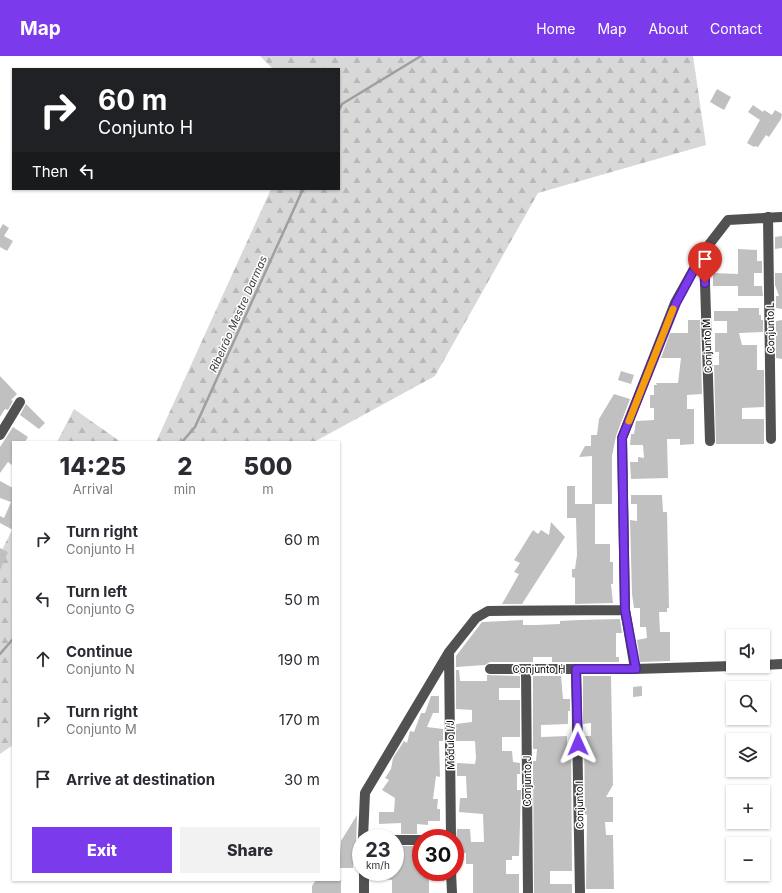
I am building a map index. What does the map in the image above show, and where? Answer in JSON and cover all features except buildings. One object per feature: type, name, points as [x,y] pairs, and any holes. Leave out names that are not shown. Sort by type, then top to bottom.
[{"type":"street","name":"Conjunto L","points":[[768,217],[771,439]]},
{"type":"street","points":[[636,669],[625,610],[622,438],[676,303],[704,251],[728,220],[782,217]]},
{"type":"street","name":"Conjunto M","points":[[704,251],[710,442]]},
{"type":"street","points":[[0,434],[20,402]]},
{"type":"street","points":[[363,829],[365,793],[449,652],[476,618],[488,611],[625,610]]},
{"type":"street","name":"Módulo I/J","points":[[449,652],[451,829]]},
{"type":"street","points":[[770,665],[782,664]]},
{"type":"street","name":"Conjunto H","points":[[490,669],[636,669],[726,666]]},
{"type":"street","name":"Conjunto J","points":[[526,669],[528,893]]},
{"type":"street","name":"Conjunto I","points":[[576,669],[580,893]]},
{"type":"street","points":[[364,881],[364,893]]},
{"type":"street","points":[[452,881],[452,893]]},
{"type":"green space","points":[[260,56],[693,56],[706,145],[538,193],[435,376],[316,441],[156,441],[271,190],[340,190],[340,68],[272,68]]},
{"type":"green space","points":[[74,409],[120,441],[58,441]]},
{"type":"green space","points":[[12,530],[12,746],[0,754],[0,554]]},
{"type":"waterway","name":"Ribeirão Mestre Darmas","points":[[340,108],[342,104],[421,56]]},
{"type":"waterway","name":"Ribeirão Mestre Darmas","points":[[183,441],[195,427],[303,190]]},
{"type":"waterway","name":"Ribeirão Mestre Darmas","points":[[0,654],[12,640]]},
{"type":"slow traffic","points":[[629,421],[673,309]]},
{"type":"route","points":[[578,744],[576,669],[636,669],[625,610],[622,438],[676,303],[704,251],[705,283]]}]
